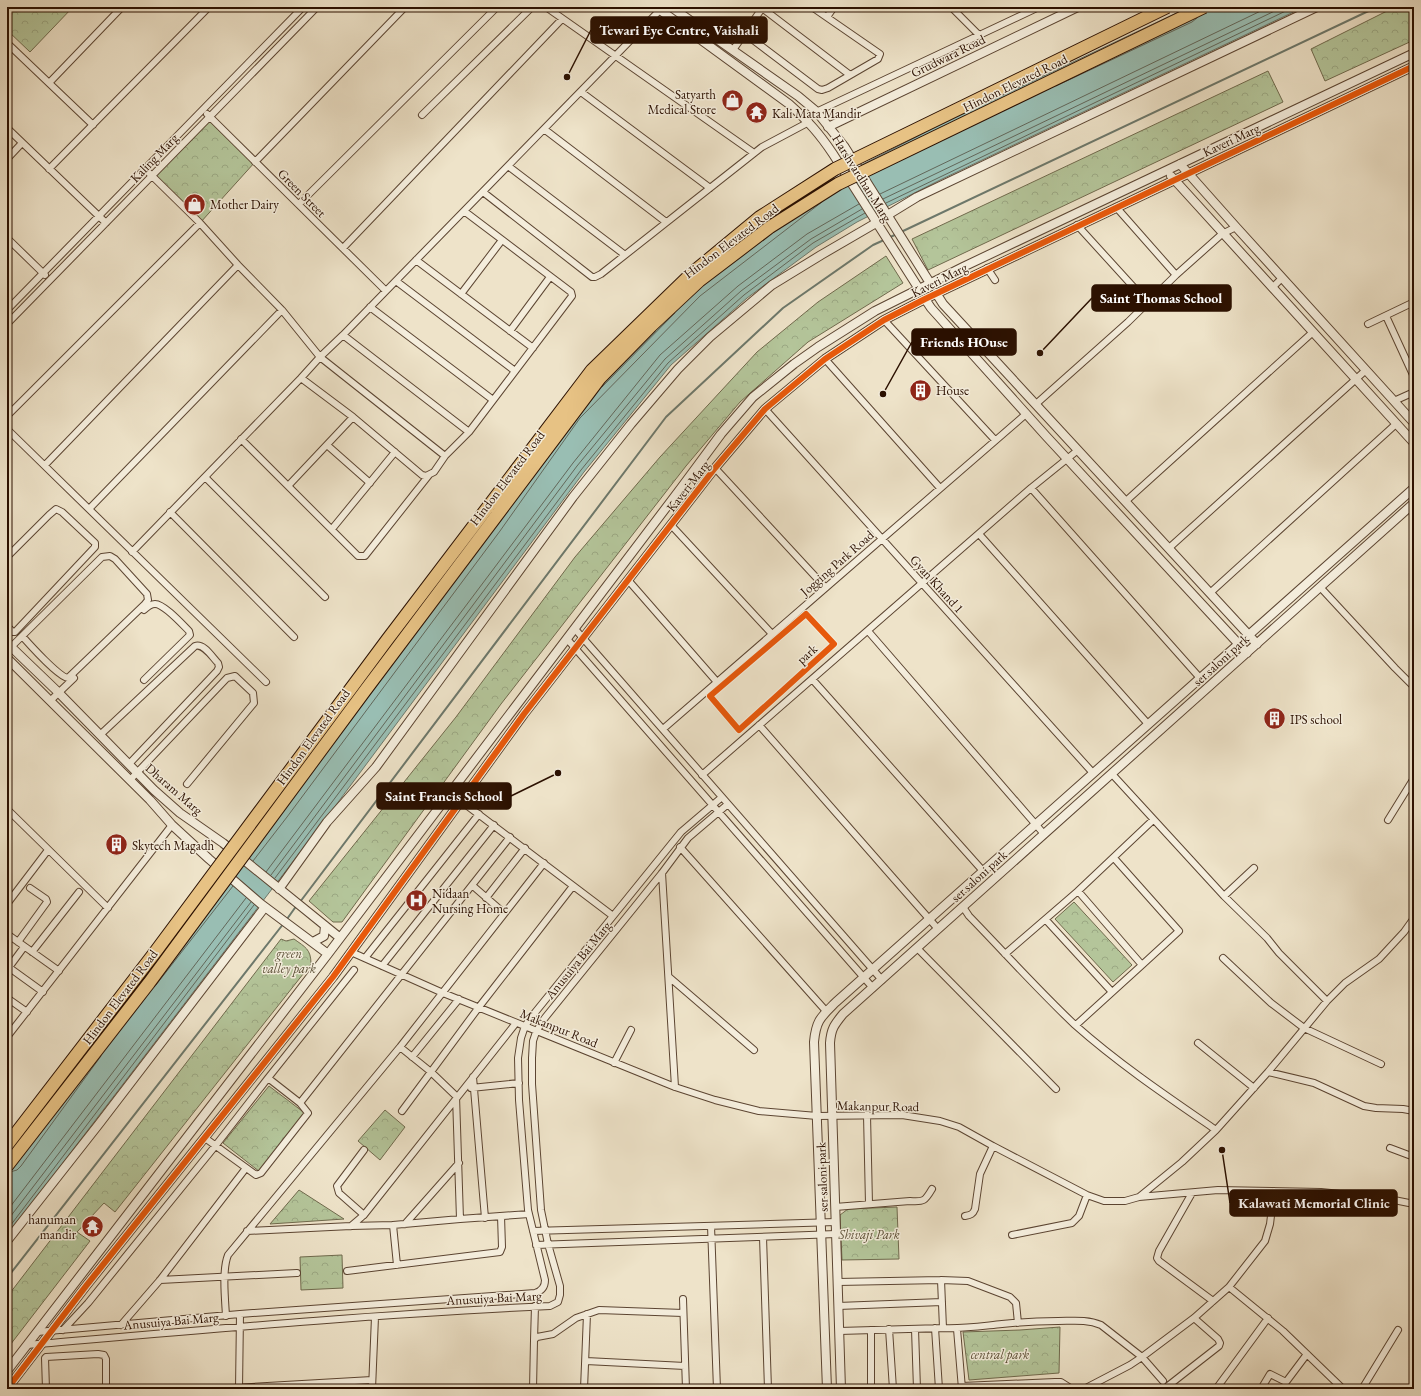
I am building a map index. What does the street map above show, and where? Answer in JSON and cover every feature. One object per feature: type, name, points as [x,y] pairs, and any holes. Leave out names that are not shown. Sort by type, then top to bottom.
[{"type":"highway","name":"Hindon Elevated Road","points":[[7,1145],[153,955],[392,634],[592,370],[691,274],[754,222],[835,169],[1167,7]]},
{"type":"highway","name":"Hindon Elevated Road","points":[[7,1166],[150,983],[359,698],[600,378],[651,326],[699,281],[770,227],[838,184],[1204,7]]},
{"type":"street","points":[[49,83],[122,7]]},
{"type":"street","points":[[49,169],[209,7]]},
{"type":"street","name":"Kaling Marg","points":[[7,310],[303,7]]},
{"type":"street","name":"Kaling Marg","points":[[7,324],[317,7]]},
{"type":"street","points":[[256,162],[405,7]]},
{"type":"street","points":[[298,204],[497,7]]},
{"type":"street","points":[[422,115],[532,7]]},
{"type":"street","points":[[546,7],[754,153]]},
{"type":"street","name":"Harshvardhan Marg","points":[[671,7],[798,96],[816,112],[844,146],[885,214],[930,283]]},
{"type":"street","points":[[744,33],[818,89],[822,90],[878,59],[880,54],[812,7]]},
{"type":"street","points":[[827,18],[834,7]]},
{"type":"street","points":[[951,7],[979,35]]},
{"type":"street","points":[[816,112],[1039,7]]},
{"type":"street","name":"Grudwara Road","points":[[828,127],[1078,7]]},
{"type":"street","points":[[885,214],[917,197],[1317,7]]},
{"type":"street","points":[[733,50],[762,8],[850,75]]},
{"type":"street","points":[[132,552],[320,357],[581,92],[658,9]]},
{"type":"street","name":"Harshvardhan Marg","points":[[658,9],[790,104],[809,122],[833,154],[918,289]]},
{"type":"street","points":[[342,248],[562,18]]},
{"type":"street","points":[[7,43],[93,125]]},
{"type":"street","name":"Kaveri Marg","points":[[7,1371],[328,954],[721,434],[753,397],[818,347],[875,311],[930,283],[1414,53]]},
{"type":"street","name":"Kaveri Marg","points":[[7,1388],[86,1286],[333,977],[524,714],[716,468],[765,410],[825,359],[884,320],[987,268],[1414,66]]},
{"type":"street","points":[[581,92],[710,188]]},
{"type":"street","name":"Green Street","points":[[203,110],[386,291]]},
{"type":"street","points":[[482,192],[592,277],[598,276],[754,153],[771,141],[809,122]]},
{"type":"street","points":[[7,128],[106,223]]},
{"type":"street","points":[[544,129],[666,222]]},
{"type":"street","points":[[7,159],[22,143]]},
{"type":"street","points":[[1180,164],[1414,423]]},
{"type":"street","points":[[508,166],[625,255]]},
{"type":"street","points":[[145,169],[200,223],[282,310],[320,357],[445,456]]},
{"type":"street","points":[[1166,171],[1414,444]]},
{"type":"street","points":[[1116,207],[1176,275]]},
{"type":"street","points":[[241,439],[358,556],[365,556],[428,475],[434,472],[445,456],[469,432],[572,296],[571,292],[464,212]]},
{"type":"street","points":[[278,888],[327,822],[376,767],[573,497],[631,424],[678,370],[710,337],[772,286],[874,221]]},
{"type":"street","points":[[7,416],[200,223]]},
{"type":"street","points":[[1077,225],[1148,303]]},
{"type":"street","points":[[1036,404],[1222,234],[1236,227]]},
{"type":"street","points":[[7,238],[50,280]]},
{"type":"street","points":[[461,294],[502,240]]},
{"type":"street","points":[[416,260],[533,348]]},
{"type":"street","points":[[45,465],[238,265]]},
{"type":"street","points":[[987,268],[995,280]]},
{"type":"street","points":[[510,331],[550,277]]},
{"type":"street","points":[[1272,288],[1282,278]]},
{"type":"street","points":[[396,281],[515,371]]},
{"type":"street","points":[[936,293],[943,304],[1257,644]]},
{"type":"street","points":[[925,299],[931,308],[1026,414],[1247,653]]},
{"type":"street","points":[[1368,324],[1414,302]]},
{"type":"street","points":[[370,307],[493,400]]},
{"type":"street","points":[[89,509],[282,310]]},
{"type":"street","points":[[1386,316],[1414,376]]},
{"type":"street","points":[[884,320],[995,440]]},
{"type":"street","points":[[1126,501],[1313,332]]},
{"type":"street","points":[[343,335],[469,432]]},
{"type":"street","points":[[825,359],[940,488]]},
{"type":"street","points":[[1169,548],[1366,370]]},
{"type":"street","points":[[301,378],[353,417],[422,474],[428,475]]},
{"type":"street","points":[[1394,401],[1414,392]]},
{"type":"street","name":"Gyan Khand 1","points":[[765,410],[1093,773]]},
{"type":"street","name":"Jogging Park Road","points":[[663,729],[1026,414]]},
{"type":"street","points":[[288,486],[353,417]]},
{"type":"street","points":[[1210,593],[1396,424]]},
{"type":"street","points":[[7,429],[266,682]]},
{"type":"street","points":[[327,444],[370,483]]},
{"type":"street","points":[[702,775],[1031,488],[1078,450]]},
{"type":"street","points":[[332,529],[394,452]]},
{"type":"street","points":[[716,468],[825,587]]},
{"type":"street","points":[[205,477],[325,598]]},
{"type":"street","points":[[1031,488],[1200,678]]},
{"type":"street","points":[[827,1389],[822,1223],[814,1042],[816,1027],[822,1016],[872,969],[1414,488]]},
{"type":"street","name":"ser saloni park","points":[[841,1389],[832,1116],[831,1030],[843,1014],[1414,503]]},
{"type":"street","points":[[7,557],[56,509],[62,512],[95,544],[95,547],[15,632],[7,626]]},
{"type":"street","points":[[170,512],[294,637]]},
{"type":"street","points":[[671,525],[772,634]]},
{"type":"street","points":[[979,534],[1148,724]]},
{"type":"street","points":[[8,647],[22,636],[102,557],[110,556],[115,559],[147,594],[148,600],[144,605],[68,678],[58,671],[22,636]]},
{"type":"street","points":[[628,580],[717,682]]},
{"type":"street","points":[[1320,587],[1414,687]]},
{"type":"street","points":[[51,700],[149,605],[155,604],[162,606],[190,631],[190,635],[144,680]]},
{"type":"street","points":[[575,629],[882,980]]},
{"type":"street","points":[[868,631],[1044,834]]},
{"type":"street","points":[[567,638],[873,988]]},
{"type":"street","points":[[100,735],[195,646],[202,646],[218,663],[219,666],[217,671],[129,764]]},
{"type":"street","name":"Dharam Marg","points":[[8,647],[58,692],[154,790],[180,813],[222,843],[340,937]]},
{"type":"street","name":"Dharam Marg","points":[[7,658],[51,700],[150,800],[172,825],[263,905],[328,954]]},
{"type":"street","points":[[130,780],[227,678],[235,676],[253,694],[254,702],[187,784]]},
{"type":"street","points":[[812,679],[982,871]]},
{"type":"street","points":[[759,725],[938,929]]},
{"type":"street","points":[[1112,774],[1224,896],[1267,938],[1279,953],[1327,1001]]},
{"type":"street","points":[[1388,820],[1414,778]]},
{"type":"street","name":"Anusuiya Bai Marg","points":[[37,1332],[240,1314],[535,1294],[541,1291],[545,1286],[545,1280],[529,1214],[519,1100],[518,1058],[521,1038],[525,1026],[681,832],[722,797]]},
{"type":"street","points":[[462,801],[613,916]]},
{"type":"street","name":"Anusuiya Bai Marg","points":[[27,1345],[240,1326],[473,1309],[550,1306],[558,1302],[560,1286],[548,1244],[541,1210],[532,1084],[532,1058],[536,1032],[544,1019],[662,873],[680,847],[718,811],[728,804]]},
{"type":"street","points":[[7,809],[108,908]]},
{"type":"street","points":[[365,958],[479,814]]},
{"type":"street","points":[[1006,954],[1078,891],[1153,820]]},
{"type":"street","points":[[7,1037],[9,1029],[27,1012],[172,825]]},
{"type":"street","points":[[382,966],[494,825]]},
{"type":"street","points":[[300,1103],[473,886],[510,837]]},
{"type":"street","points":[[680,847],[826,1011]]},
{"type":"street","points":[[486,898],[525,848]]},
{"type":"street","points":[[7,904],[48,850]]},
{"type":"street","points":[[1076,1026],[1179,932],[1114,858]]},
{"type":"street","points":[[226,1316],[225,1277],[228,1255],[400,1047],[544,863]]},
{"type":"street","points":[[1224,896],[1254,868]]},
{"type":"street","points":[[662,873],[674,1087]]},
{"type":"street","points":[[473,886],[504,913]]},
{"type":"street","points":[[402,1111],[479,1007],[573,886]]},
{"type":"street","points":[[18,942],[47,902],[46,899],[30,888]]},
{"type":"street","points":[[1078,891],[1142,965]]},
{"type":"street","points":[[32,952],[79,892]]},
{"type":"street","points":[[7,1241],[99,1124],[263,905]]},
{"type":"street","points":[[963,907],[969,916],[1043,994],[1076,1026],[1130,1070],[1216,1130]]},
{"type":"street","points":[[1139,1197],[1182,1162],[1216,1130],[1268,1072],[1327,1001],[1345,983],[1379,959],[1404,932],[1414,918]]},
{"type":"street","points":[[1046,920],[1112,992]]},
{"type":"street","points":[[313,942],[324,936],[325,926]]},
{"type":"street","points":[[7,934],[59,971]]},
{"type":"street","points":[[24,947],[8,968],[42,992]]},
{"type":"street","points":[[917,948],[1056,1089]]},
{"type":"street","name":"Makanpur Road","points":[[352,952],[401,975],[525,1026],[536,1032],[674,1087],[714,1100],[760,1111],[817,1116],[902,1115],[940,1121],[959,1127],[1087,1195],[1104,1201],[1115,1202],[1139,1197],[1218,1190],[1321,1192],[1389,1199],[1414,1204]]},
{"type":"street","points":[[1223,958],[1270,1003],[1304,1028],[1381,1064]]},
{"type":"street","points":[[63,1330],[88,1303],[216,1145],[354,970]]},
{"type":"street","points":[[669,977],[754,1050]]},
{"type":"street","points":[[7,998],[27,1012]]},
{"type":"street","points":[[412,1057],[459,999]]},
{"type":"street","points":[[351,1226],[364,1215],[456,1096],[516,1023]]},
{"type":"street","points":[[614,1063],[631,1030]]},
{"type":"street","points":[[1198,1043],[1254,1088]]},
{"type":"street","points":[[400,1047],[431,1072],[456,1096],[460,1219]]},
{"type":"street","points":[[1268,1072],[1314,1083],[1364,1106],[1414,1111]]},
{"type":"street","points":[[473,1077],[485,1218]]},
{"type":"street","points":[[205,1138],[256,1175],[261,1173],[308,1114],[300,1103],[268,1078]]},
{"type":"street","points":[[464,1088],[519,1083]]},
{"type":"street","points":[[867,1115],[869,1204]]},
{"type":"street","points":[[965,1216],[974,1213],[976,1209],[980,1174],[993,1146]]},
{"type":"street","points":[[1390,1148],[1414,1157]]},
{"type":"street","points":[[364,1150],[337,1186],[339,1193],[364,1215]]},
{"type":"street","points":[[405,1224],[459,1163]]},
{"type":"street","points":[[121,1325],[160,1280],[246,1168]]},
{"type":"street","points":[[835,1207],[910,1201],[919,1202],[926,1199],[932,1188]]},
{"type":"street","points":[[1084,1389],[1130,1365],[1142,1357],[1194,1318],[1229,1287],[1265,1241],[1270,1224],[1274,1191]]},
{"type":"street","points":[[1192,1192],[1159,1251],[1157,1258],[1213,1301]]},
{"type":"street","points":[[1012,1235],[1072,1223],[1080,1216],[1087,1195]]},
{"type":"street","points":[[247,1231],[393,1225],[529,1214]]},
{"type":"street","points":[[347,1271],[500,1252],[502,1247],[501,1216]]},
{"type":"street","points":[[533,1231],[836,1222]]},
{"type":"street","points":[[393,1225],[396,1265]]},
{"type":"street","points":[[711,1226],[717,1389]]},
{"type":"street","points":[[536,1245],[836,1234]]},
{"type":"street","points":[[763,1237],[768,1389]]},
{"type":"street","points":[[160,1280],[297,1273]]},
{"type":"street","points":[[942,1280],[943,1328]]},
{"type":"street","points":[[838,1282],[968,1281],[1010,1297],[1016,1303],[1018,1323]]},
{"type":"street","points":[[1229,1287],[1283,1331],[1343,1389]]},
{"type":"street","points":[[683,1299],[686,1389]]},
{"type":"street","points":[[838,1306],[942,1302]]},
{"type":"street","points":[[533,1389],[535,1306]]},
{"type":"street","points":[[534,1340],[553,1334],[576,1318],[599,1310],[683,1313]]},
{"type":"street","points":[[239,1388],[240,1314]]},
{"type":"street","points":[[584,1389],[588,1314]]},
{"type":"street","points":[[372,1389],[374,1317]]},
{"type":"street","points":[[1164,1389],[1220,1343],[1218,1339],[1194,1318]]},
{"type":"street","points":[[1216,1389],[1268,1318]]},
{"type":"street","points":[[839,1331],[935,1328],[957,1329],[1018,1323],[1072,1321],[1096,1323],[1101,1325],[1142,1357],[1163,1381]]},
{"type":"street","points":[[935,1328],[939,1389]]},
{"type":"street","points":[[890,1329],[893,1389]]},
{"type":"street","points":[[915,1329],[917,1389]]},
{"type":"street","points":[[957,1329],[962,1388],[1061,1382],[1072,1389]]},
{"type":"street","points":[[871,1330],[871,1389]]},
{"type":"street","points":[[1362,1389],[1398,1330]]},
{"type":"street","points":[[72,1341],[73,1354]]},
{"type":"street","points":[[46,1389],[46,1357],[73,1354],[98,1354],[104,1355],[106,1359],[106,1385],[104,1388],[96,1389]]},
{"type":"street","points":[[1261,1389],[1270,1374],[1286,1382],[1307,1354]]},
{"type":"street","points":[[586,1361],[685,1366]]},
{"type":"street","points":[[215,1389],[372,1380]]},
{"type":"street","points":[[1061,1382],[1061,1389]]},
{"type":"green space","points":[[7,7],[73,7],[30,52],[7,30]]},
{"type":"green space","points":[[1395,7],[1414,7],[1414,40],[1325,81],[1311,49]]},
{"type":"green space","points":[[1268,71],[1283,102],[928,270],[912,239]]},
{"type":"green space","points":[[210,116],[255,162],[200,223],[152,175]]},
{"type":"green space","points":[[886,256],[903,283],[808,342],[740,402],[686,466],[501,704],[342,922],[333,922],[309,901],[456,717],[575,557],[660,457],[757,352],[818,302]]},
{"type":"green space","points":[[1074,902],[1132,965],[1113,982],[1055,919]]},
{"type":"green space","name":"green valley park","points":[[281,939],[286,941],[294,939],[304,946],[309,952],[311,964],[115,1212],[104,1203],[77,1232],[90,1241],[7,1349],[7,1297]]},
{"type":"green space","points":[[269,1086],[306,1114],[260,1172],[223,1143]]},
{"type":"green space","points":[[385,1110],[405,1127],[380,1160],[358,1141]]},
{"type":"green space","points":[[299,1190],[344,1219],[270,1224]]},
{"type":"green space","name":"Shivaji Park","points":[[897,1207],[899,1259],[842,1260],[840,1215],[848,1209]]},
{"type":"green space","points":[[342,1255],[343,1288],[301,1290],[300,1257]]},
{"type":"green space","name":"central park","points":[[1060,1327],[1059,1373],[969,1380],[963,1332]]},
{"type":"water","points":[[1189,7],[1304,7],[940,180],[857,222],[816,247],[747,298],[671,365],[584,472],[330,813],[7,1236],[7,1159],[95,1039],[275,808],[568,408],[690,285],[816,188],[938,126]]},
{"type":"waterway","points":[[901,232],[1377,7]]},
{"type":"waterway","points":[[888,238],[897,234]]},
{"type":"waterway","points":[[300,902],[666,417],[783,308],[873,245],[884,240]]},
{"type":"waterway","points":[[287,919],[297,905]]},
{"type":"waterway","points":[[7,1278],[284,923]]},
{"type":"cycle path","points":[[7,1389],[86,1286],[333,977],[524,714],[715,468],[765,409],[825,359],[884,320],[925,299],[1414,66]]},
{"type":"cycle path","name":"park","points":[[806,614],[834,644],[739,730],[710,696],[806,614]]},
{"type":"place","name":"Tewari Eye Centre, Vaishali","points":[[567,77]]},
{"type":"place","name":"Satyarth Medical Store","points":[[732,101]]},
{"type":"place","name":"Kali Mata Mandir","points":[[757,113]]},
{"type":"place","name":"Mother Dairy","points":[[194,204]]},
{"type":"place","name":"Saint Thomas School","points":[[1040,353]]},
{"type":"place","name":"House","points":[[920,390]]},
{"type":"place","name":"Friends HOuse","points":[[883,394]]},
{"type":"place","name":"IPS school","points":[[1275,719]]},
{"type":"place","name":"Saint Francis School","points":[[558,773]]},
{"type":"place","name":"Skytech Magadh","points":[[117,845]]},
{"type":"place","name":"Nidaan Nursing Home","points":[[417,900]]},
{"type":"place","name":"Kalawati Memorial Clinic","points":[[1222,1150]]},
{"type":"place","name":"hanuman mandir","points":[[92,1226]]}]
